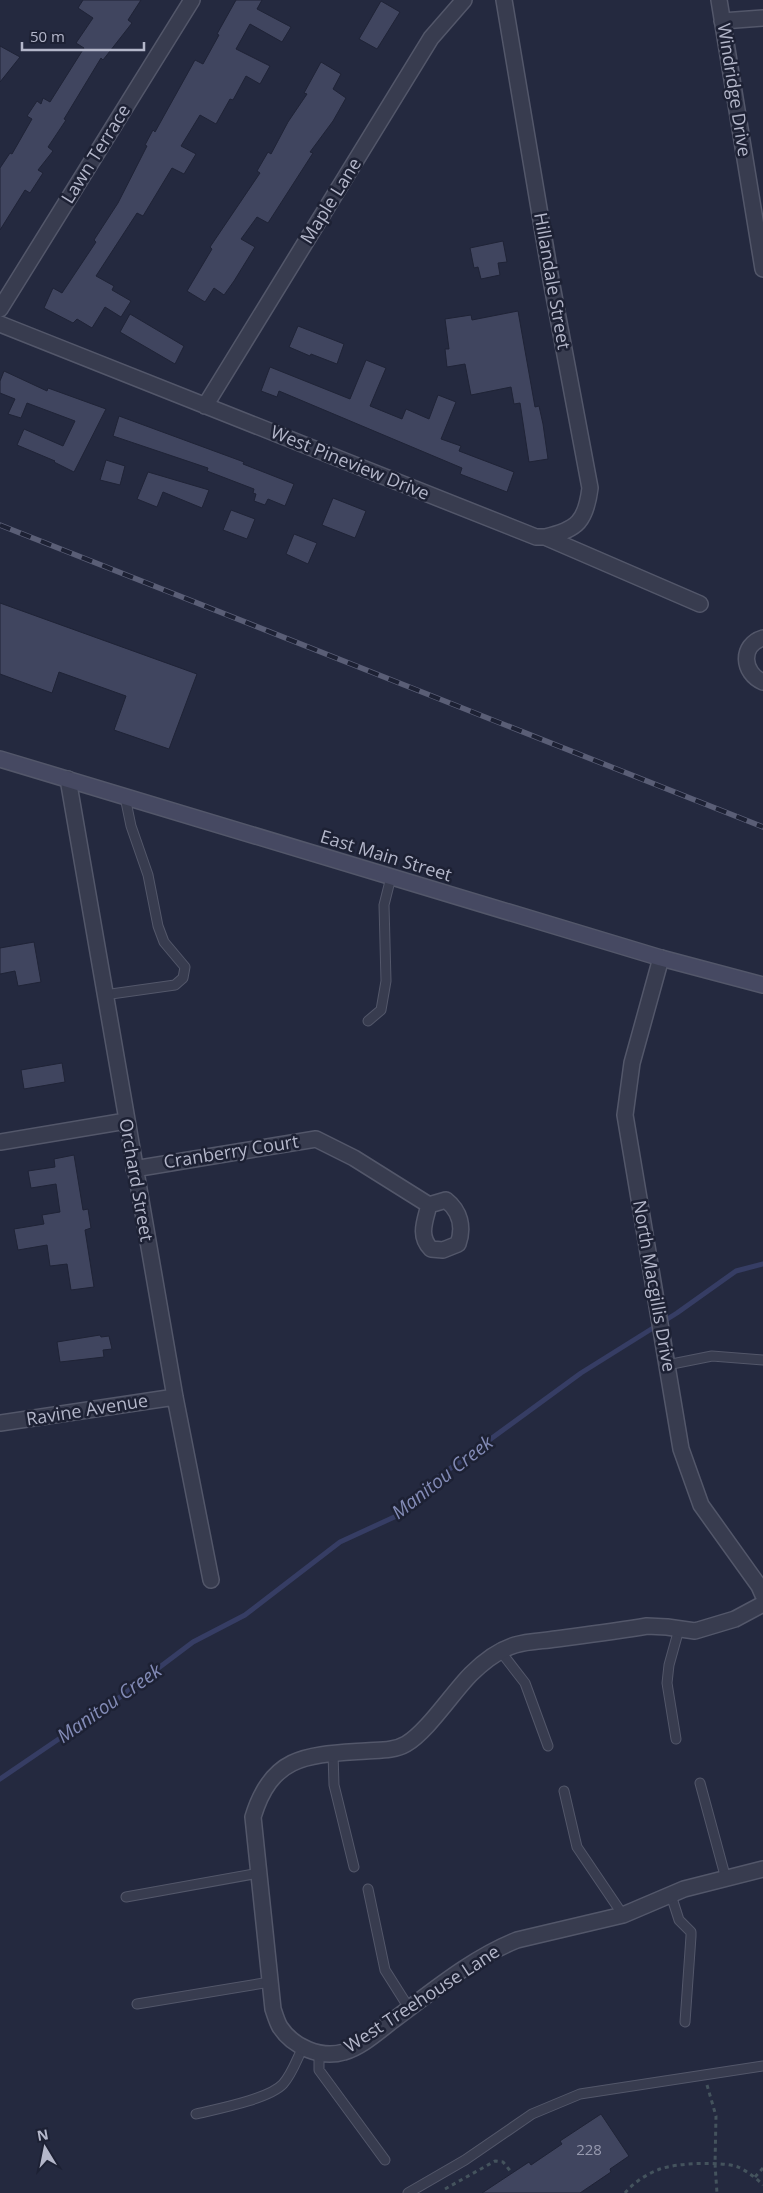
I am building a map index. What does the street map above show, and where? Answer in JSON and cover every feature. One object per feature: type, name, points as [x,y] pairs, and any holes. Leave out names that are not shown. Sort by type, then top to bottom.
[{"type":"main road","name":"East Main Street","points":[[0,759],[661,958],[763,985]]},
{"type":"street","name":"Lawn Terrace","points":[[0,308],[192,0]]},
{"type":"street","name":"Maple Lane","points":[[205,406],[431,38],[464,0]]},
{"type":"street","name":"Hillandale Street","points":[[504,0],[551,280],[590,488],[587,509],[578,524],[561,534],[545,537]]},
{"type":"street","name":"Windridge Drive","points":[[719,0],[763,269]]},
{"type":"street","points":[[722,21],[763,18]]},
{"type":"street","name":"West Pineview Drive","points":[[0,324],[536,537],[545,537],[700,604]]},
{"type":"street","points":[[763,638],[754,642],[750,647],[746,660],[750,673],[763,682]]},
{"type":"street","name":"Orchard Street","points":[[68,780],[134,1168],[175,1397],[211,1580]]},
{"type":"street","name":"North Macgillis Drive","points":[[661,958],[632,1063],[625,1115],[682,1449],[701,1505],[759,1586],[763,1595]]},
{"type":"street","points":[[0,1142],[126,1121]]},
{"type":"street","name":"Cranberry Court","points":[[134,1168],[316,1139],[354,1158],[429,1206]]},
{"type":"street","name":"Ravine Avenue","points":[[0,1423],[175,1397]]},
{"type":"street","name":"West Treehouse Lane","points":[[763,1604],[735,1619],[695,1631],[647,1626],[514,1645],[491,1657],[472,1674],[420,1732],[406,1744],[390,1749],[333,1753],[298,1759],[287,1765],[267,1784],[259,1796],[253,1817],[273,2009],[280,2027],[289,2037],[303,2047],[326,2055],[345,2052],[369,2038],[468,1965],[500,1946],[517,1940],[623,1915],[684,1890],[763,1869]]},
{"type":"lane","points":[[104,995],[175,985],[183,978],[185,967],[164,942],[158,926],[148,875],[131,826],[125,797]]},
{"type":"lane","points":[[368,1021],[381,1010],[386,982],[384,905],[391,876]]},
{"type":"lane","points":[[667,1365],[712,1356],[763,1360]]},
{"type":"lane","points":[[676,1739],[667,1683],[669,1665],[679,1630]]},
{"type":"lane","points":[[501,1652],[525,1683],[548,1746]]},
{"type":"lane","points":[[333,1753],[334,1785],[354,1867]]},
{"type":"lane","points":[[700,1783],[726,1879]]},
{"type":"lane","points":[[564,1791],[576,1846],[623,1915]]},
{"type":"lane","points":[[126,1897],[259,1873]]},
{"type":"lane","points":[[368,1889],[385,1970],[409,2008]]},
{"type":"lane","points":[[671,1895],[679,1920],[690,1932],[691,1936],[685,2022]]},
{"type":"lane","points":[[137,2004],[270,1980]]},
{"type":"lane","points":[[196,2114],[265,2095],[282,2085],[303,2047]]},
{"type":"lane","points":[[319,2053],[319,2070],[385,2160]]},
{"type":"lane","points":[[408,2193],[465,2160],[532,2114],[580,2094],[763,2066]]},
{"type":"path","points":[[704,2074],[716,2116],[715,2164],[718,2193]]},
{"type":"path","points":[[445,2190],[495,2161],[503,2162],[512,2173]]},
{"type":"path","points":[[625,2193],[631,2186],[648,2174],[662,2168],[715,2164],[739,2168],[755,2177],[763,2185]]},
{"type":"path","points":[[755,2177],[763,2168]]},
{"type":"building","points":[[83,0],[141,0],[128,20],[132,23],[103,60],[101,58],[64,119],[66,120],[48,147],[53,151],[38,170],[43,173],[30,193],[25,190],[0,230],[0,168],[10,153],[12,154],[32,119],[27,116],[37,101],[41,104],[43,98],[50,102],[84,48],[76,43],[93,18],[78,8]]},
{"type":"building","points":[[236,0],[262,0],[257,9],[291,27],[282,42],[250,24],[236,49],[270,66],[260,84],[246,76],[233,100],[230,99],[216,124],[200,115],[181,146],[196,154],[184,174],[172,168],[143,216],[137,213],[96,276],[114,286],[112,290],[131,301],[121,317],[105,307],[92,328],[77,319],[73,323],[44,308],[53,288],[62,293],[96,242],[94,240],[118,203],[147,146],[145,145],[153,130],[155,132],[195,60],[203,64]]},
{"type":"building","points":[[381,1],[400,12],[377,49],[359,39]]},
{"type":"building","points":[[0,46],[20,57],[0,82]]},
{"type":"building","points":[[321,62],[341,74],[333,89],[346,98],[333,121],[310,152],[313,153],[268,223],[257,217],[241,239],[255,247],[234,281],[224,295],[214,288],[205,302],[187,291],[212,249],[210,247],[260,173],[257,171],[268,152],[271,154],[288,122],[307,94],[304,93]]},
{"type":"building","points":[[503,241],[507,262],[498,263],[500,275],[481,279],[478,267],[474,268],[470,248]]},
{"type":"building","points":[[518,311],[535,407],[539,406],[548,459],[529,462],[520,403],[514,404],[511,387],[471,395],[465,364],[447,367],[445,349],[449,349],[445,319],[471,315],[472,320]]},
{"type":"building","points":[[130,314],[184,346],[175,364],[120,332]]},
{"type":"building","points":[[298,326],[344,344],[337,364],[289,347]]},
{"type":"building","points":[[366,360],[386,368],[370,406],[402,419],[406,409],[429,419],[438,395],[456,402],[441,439],[461,446],[459,451],[514,472],[507,492],[460,474],[462,468],[279,391],[277,397],[261,391],[270,367],[350,399]]},
{"type":"building","points":[[4,371],[47,391],[48,388],[106,409],[74,472],[55,461],[17,445],[24,429],[63,446],[75,421],[27,403],[21,418],[8,414],[15,399],[0,393],[0,381]]},
{"type":"building","points":[[119,416],[244,462],[243,464],[294,484],[285,506],[268,499],[265,505],[254,501],[256,494],[253,493],[254,489],[207,471],[208,468],[113,436]]},
{"type":"building","points":[[106,460],[125,466],[120,485],[100,480]]},
{"type":"building","points":[[148,472],[209,490],[202,508],[163,492],[157,507],[137,499]]},
{"type":"building","points":[[333,498],[366,511],[355,538],[322,525]]},
{"type":"building","points":[[231,510],[255,519],[247,539],[223,530]]},
{"type":"building","points":[[294,534],[317,543],[308,564],[286,554]]},
{"type":"building","points":[[0,603],[197,674],[169,749],[114,730],[126,696],[59,672],[52,693],[0,674]]},
{"type":"building","points":[[34,942],[41,982],[18,986],[15,971],[0,974],[0,948]]},
{"type":"building","points":[[62,1063],[65,1082],[24,1089],[21,1070]]},
{"type":"building","points":[[74,1155],[83,1210],[88,1209],[91,1228],[85,1230],[94,1287],[71,1290],[67,1264],[50,1266],[47,1245],[18,1250],[14,1229],[44,1224],[42,1215],[60,1212],[56,1184],[31,1188],[28,1171],[55,1167],[54,1159]]},
{"type":"building","points":[[100,1335],[101,1337],[109,1336],[112,1349],[103,1350],[104,1357],[60,1362],[57,1342]]},
{"type":"building","points":[[601,2114],[629,2156],[610,2169],[611,2172],[580,2193],[482,2193],[529,2162],[531,2165],[562,2144],[560,2141]]},
{"type":"waterway","name":"Manitou Creek","points":[[0,1779],[116,1700],[193,1642],[245,1615],[340,1542],[403,1513],[429,1484],[581,1373],[677,1313],[736,1271],[763,1264]]},
{"type":"railway","points":[[0,525],[763,827]]}]
